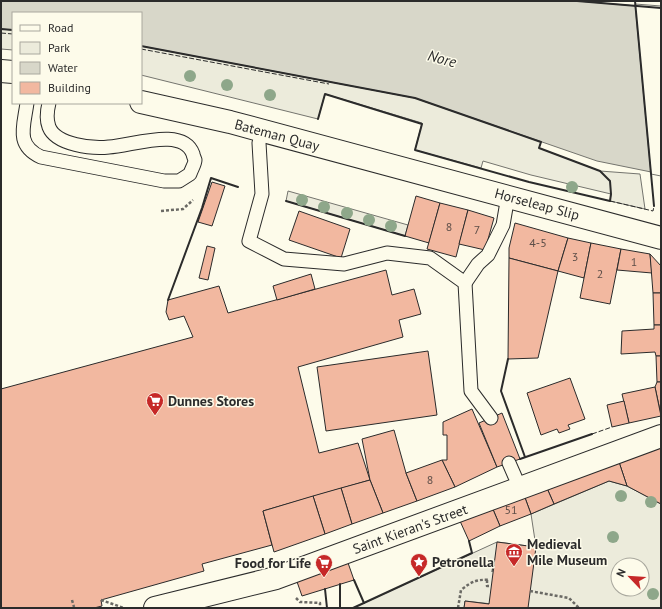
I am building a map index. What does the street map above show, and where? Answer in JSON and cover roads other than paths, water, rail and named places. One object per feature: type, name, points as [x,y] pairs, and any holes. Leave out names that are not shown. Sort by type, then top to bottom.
[{"type":"street","points":[[1,71],[12,72]]},
{"type":"street","name":"Bateman Quay","points":[[142,102],[262,131],[412,171]]},
{"type":"street","name":"Horseleap Slip","points":[[412,171],[661,238]]},
{"type":"street","name":"Saint Kieran's Street","points":[[155,608],[276,578],[661,436]]},
{"type":"lane","points":[[27,104],[23,136],[26,147],[32,153],[41,157],[164,181],[179,180],[190,174],[195,160],[191,148],[181,140],[166,139],[109,148],[70,143],[58,138],[49,128],[46,116],[49,104]]},
{"type":"lane","points":[[262,131],[259,143],[262,194],[249,241],[284,260],[344,264],[387,253],[430,258],[465,283]]},
{"type":"lane","points":[[491,418],[471,391],[465,283],[478,264],[488,255],[503,226],[508,196]]},
{"type":"lane","points":[[509,463],[520,488]]},
{"type":"water","name":"Nore","points":[[1,1],[577,1],[661,8],[661,174],[597,161],[415,98],[142,46],[142,12],[12,12],[12,30],[1,29]]},
{"type":"place","name":"Dunnes Stores","points":[[155,416]]},
{"type":"place","name":"Medieval Mile Museum","points":[[514,567]]},
{"type":"place","name":"Petronella","points":[[419,577]]},
{"type":"place","name":"Food for Life","points":[[324,578]]}]
